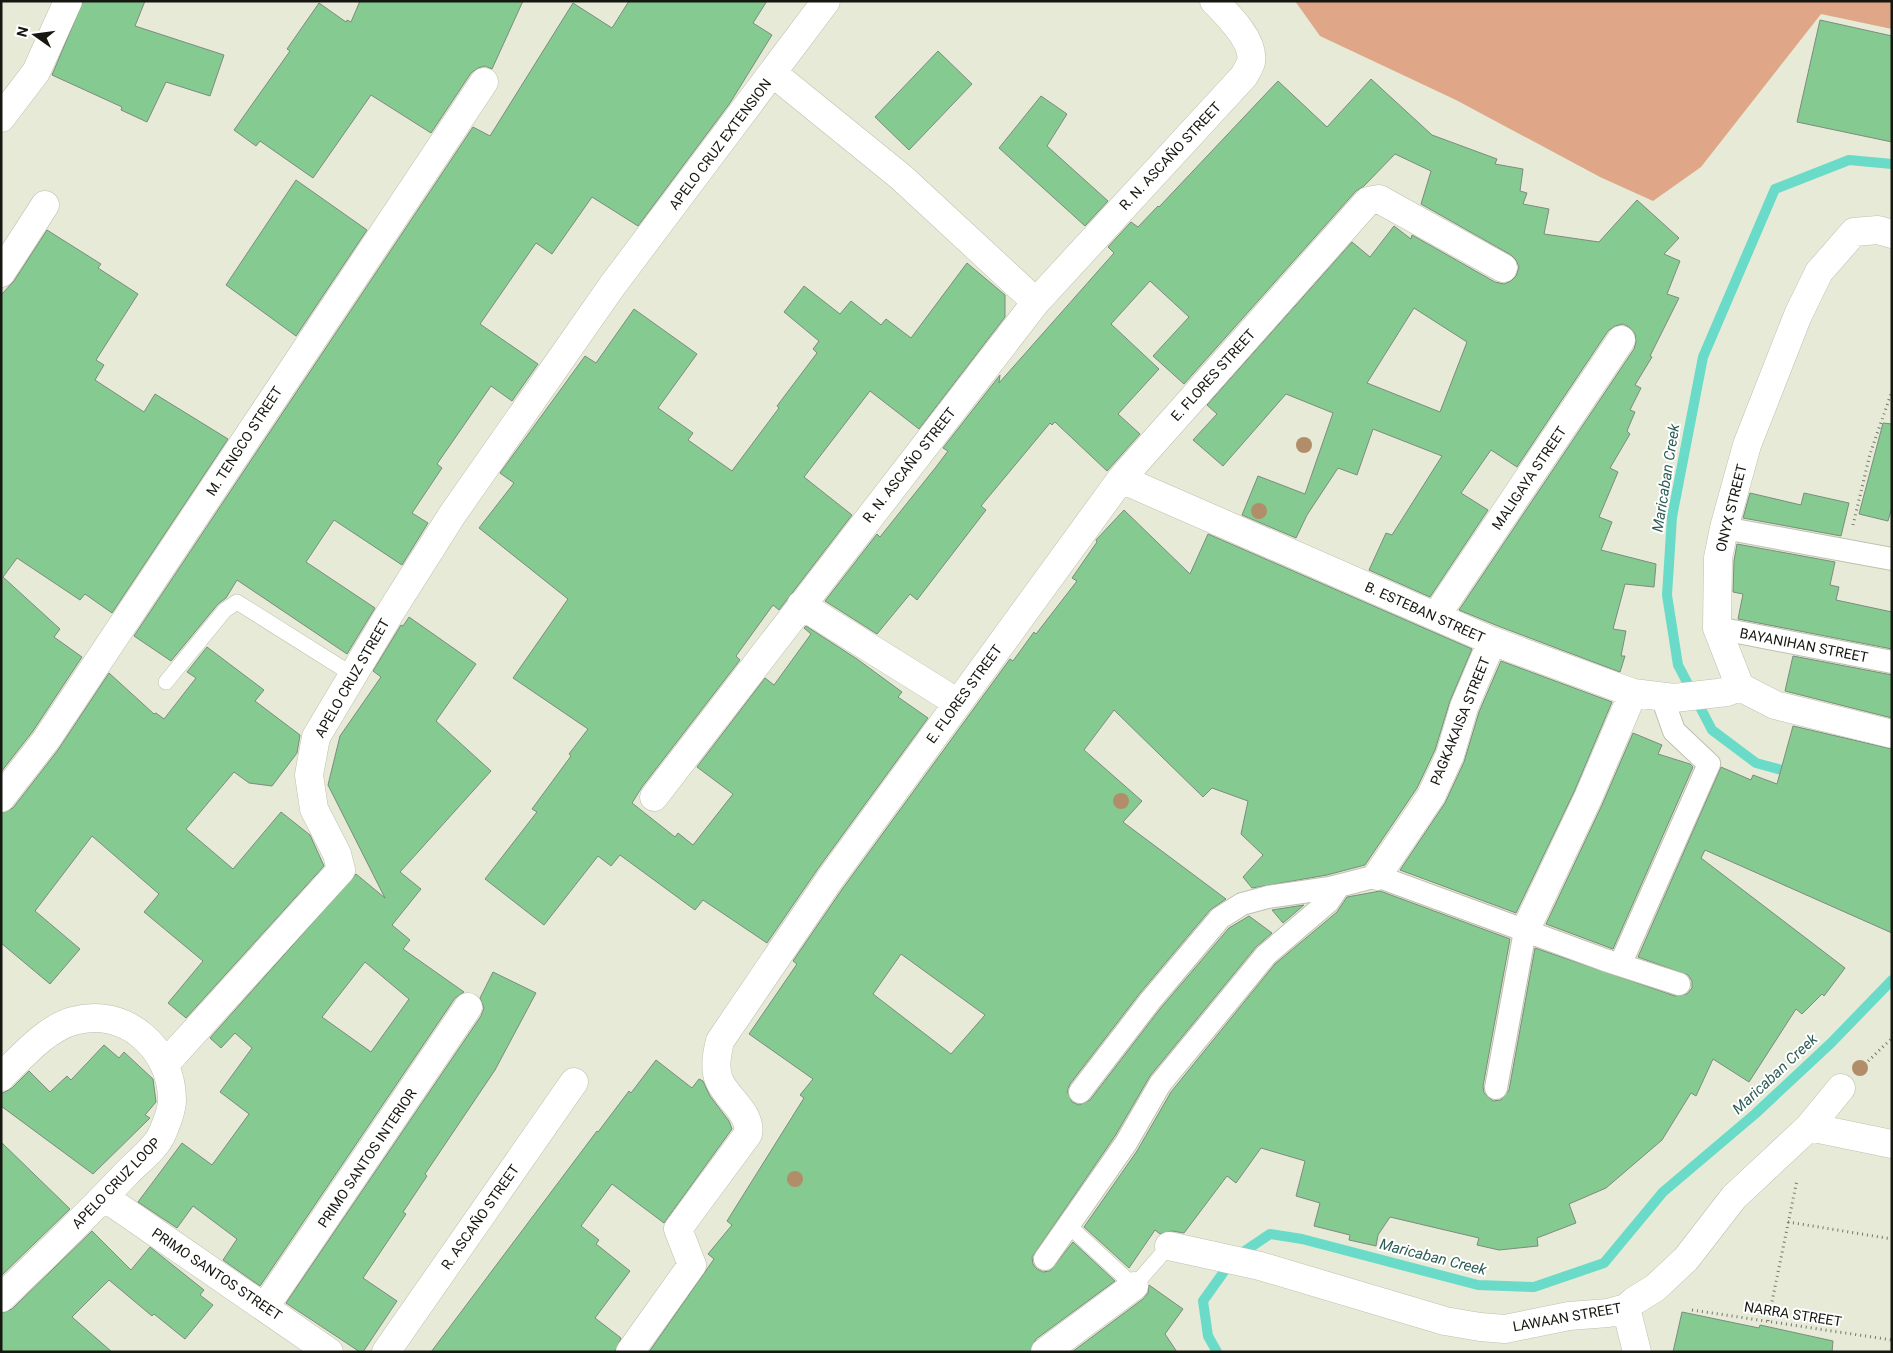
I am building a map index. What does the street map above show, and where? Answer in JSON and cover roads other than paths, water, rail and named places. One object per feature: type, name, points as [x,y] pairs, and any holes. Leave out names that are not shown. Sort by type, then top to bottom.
[{"type":"street","points":[[1,118],[36,72],[68,1]]},
{"type":"street","name":"APELO CRUZ EXTENSION","points":[[612,286],[774,74],[826,1]]},
{"type":"street","name":"R. N. ASCAÑO STREET","points":[[654,797],[1036,302],[1244,76],[1251,63],[1251,50],[1235,22],[1214,1]]},
{"type":"street","points":[[774,74],[901,177],[1036,302]]},
{"type":"street","name":"M. TENGCO STREET","points":[[1,798],[46,740],[484,82]]},
{"type":"street","name":"E. FLORES STREET","points":[[630,1352],[692,1264],[678,1229],[748,1134],[748,1121],[719,1081],[717,1073],[720,1041],[830,879],[1121,479],[1368,201],[1379,199],[1503,268]]},
{"type":"street","points":[[1,273],[46,205]]},
{"type":"street","name":"ONYX STREET","points":[[1733,690],[1717,628],[1718,558],[1724,528],[1747,445],[1798,315],[1818,272],[1854,232],[1878,230],[1892,234]]},
{"type":"street","name":"APELO CRUZ STREET","points":[[166,1063],[341,870],[338,854],[314,809],[310,775],[316,737],[452,515],[612,286]]},
{"type":"street","name":"MALIGAYA STREET","points":[[1436,616],[1621,340]]},
{"type":"street","name":"B. ESTEBAN STREET","points":[[1121,479],[1492,641],[1633,693],[1668,697],[1733,690]]},
{"type":"street","points":[[1724,528],[1892,559]]},
{"type":"street","points":[[802,605],[958,703]]},
{"type":"street","name":"BAYANIHAN STREET","points":[[1717,628],[1892,662]]},
{"type":"street","name":"PAGKAKAISA STREET","points":[[1377,876],[1431,796],[1450,755],[1464,707],[1492,641]]},
{"type":"street","points":[[1733,690],[1775,705],[1892,734]]},
{"type":"street","points":[[1496,1088],[1525,930],[1588,798],[1633,693]]},
{"type":"street","points":[[1620,965],[1709,764],[1674,732],[1668,697]]},
{"type":"street","points":[[1080,1092],[1150,1001],[1220,918],[1242,904],[1268,897],[1339,886],[1377,876],[1620,965],[1679,984]]},
{"type":"street","points":[[1045,1259],[1126,1143],[1166,1077],[1266,955],[1328,902],[1339,886]]},
{"type":"street","name":"PRIMO SANTOS INTERIOR","points":[[264,1307],[468,1007]]},
{"type":"street","name":"APELO CRUZ LOOP","points":[[1,1076],[52,1031],[72,1022],[94,1018],[116,1021],[137,1030],[154,1047],[166,1063],[172,1101],[160,1138],[104,1197],[1,1298]]},
{"type":"street","name":"R. ASCAÑO STREET","points":[[386,1352],[574,1082]]},
{"type":"street","name":"LAWAAN STREET","points":[[1169,1246],[1260,1266],[1445,1321],[1480,1327],[1505,1329],[1626,1308],[1655,1288],[1686,1259],[1734,1197],[1809,1127],[1841,1088]]},
{"type":"street","points":[[1809,1127],[1892,1144]]},
{"type":"street","name":"PRIMO SANTOS STREET","points":[[104,1197],[330,1352]]},
{"type":"street","points":[[1045,1352],[1134,1286]]},
{"type":"street","points":[[1626,1308],[1637,1352]]},
{"type":"lane","points":[[166,682],[225,610],[237,602],[353,675]]},
{"type":"lane","points":[[1069,1226],[1134,1286],[1169,1246]]},
{"type":"waterway","name":"Maricaban Creek","points":[[1793,773],[1756,763],[1712,730],[1678,665],[1667,595],[1672,517],[1703,357],[1775,189],[1849,160],[1892,164]]},
{"type":"waterway","name":"Maricaban Creek","points":[[1217,1352],[1208,1336],[1203,1301],[1233,1259],[1270,1234],[1302,1239],[1478,1285],[1534,1287],[1604,1263],[1663,1192],[1755,1114],[1831,1043],[1892,980]]}]
